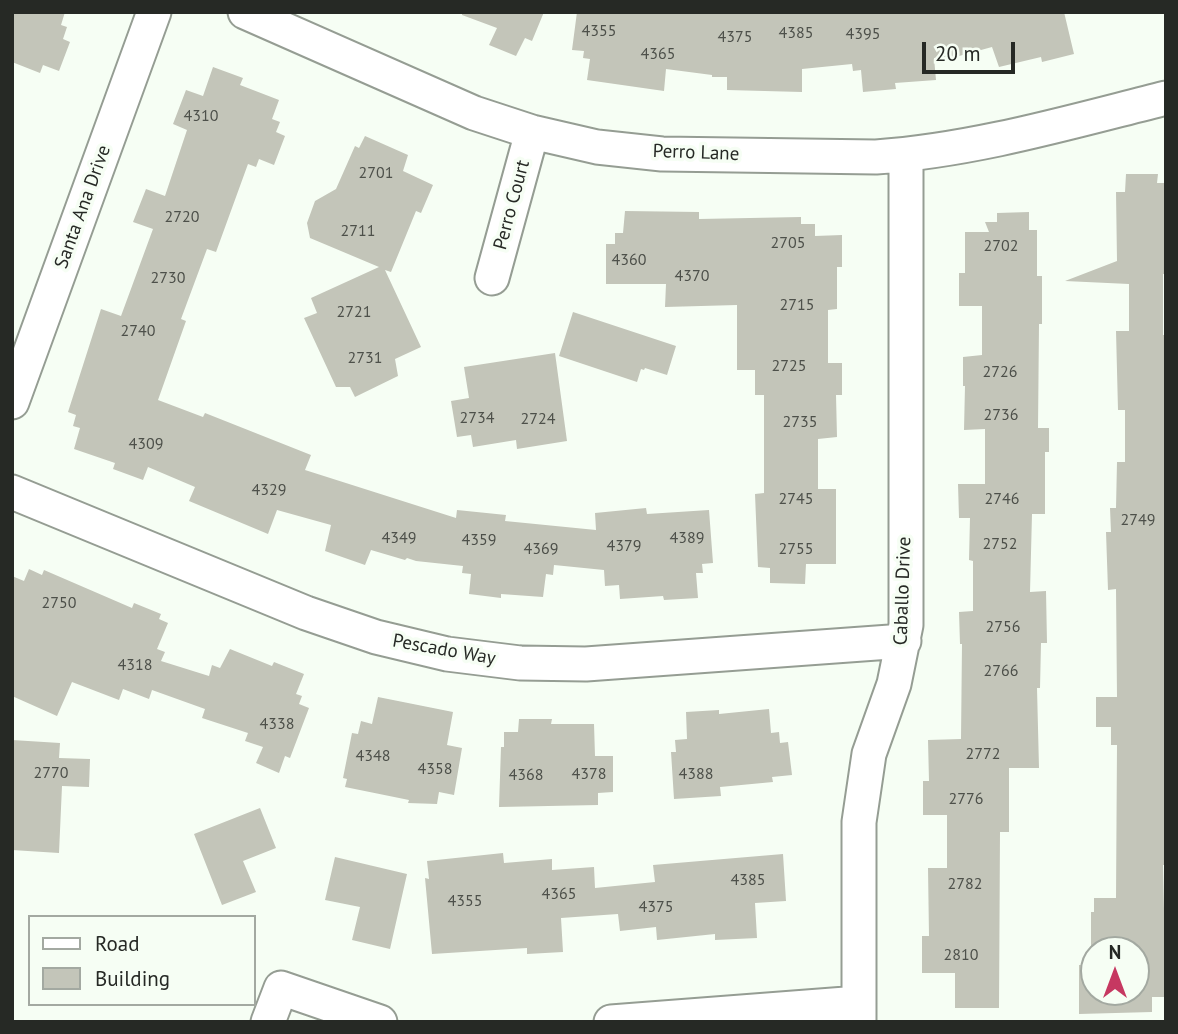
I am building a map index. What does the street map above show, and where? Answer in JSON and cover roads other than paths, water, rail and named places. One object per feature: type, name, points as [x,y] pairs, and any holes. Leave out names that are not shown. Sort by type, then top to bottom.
[{"type":"street","name":"Santa Ana Drive","points":[[12,402],[154,12]]},
{"type":"street","name":"Perro Lane","points":[[245,12],[474,113],[532,132],[597,146],[662,154],[876,157],[906,155],[978,145],[1166,98]]},
{"type":"street","name":"Perro Court","points":[[492,278],[532,132]]},
{"type":"street","name":"Caballo Drive","points":[[859,1012],[859,822],[869,754],[894,684],[906,625],[906,155]]},
{"type":"street","name":"Pescado Way","points":[[12,492],[306,613],[376,637],[447,654],[520,663],[586,664],[904,641]]},
{"type":"street","points":[[268,1022],[281,988],[380,1022]]},
{"type":"street","points":[[611,1022],[859,1012]]}]
